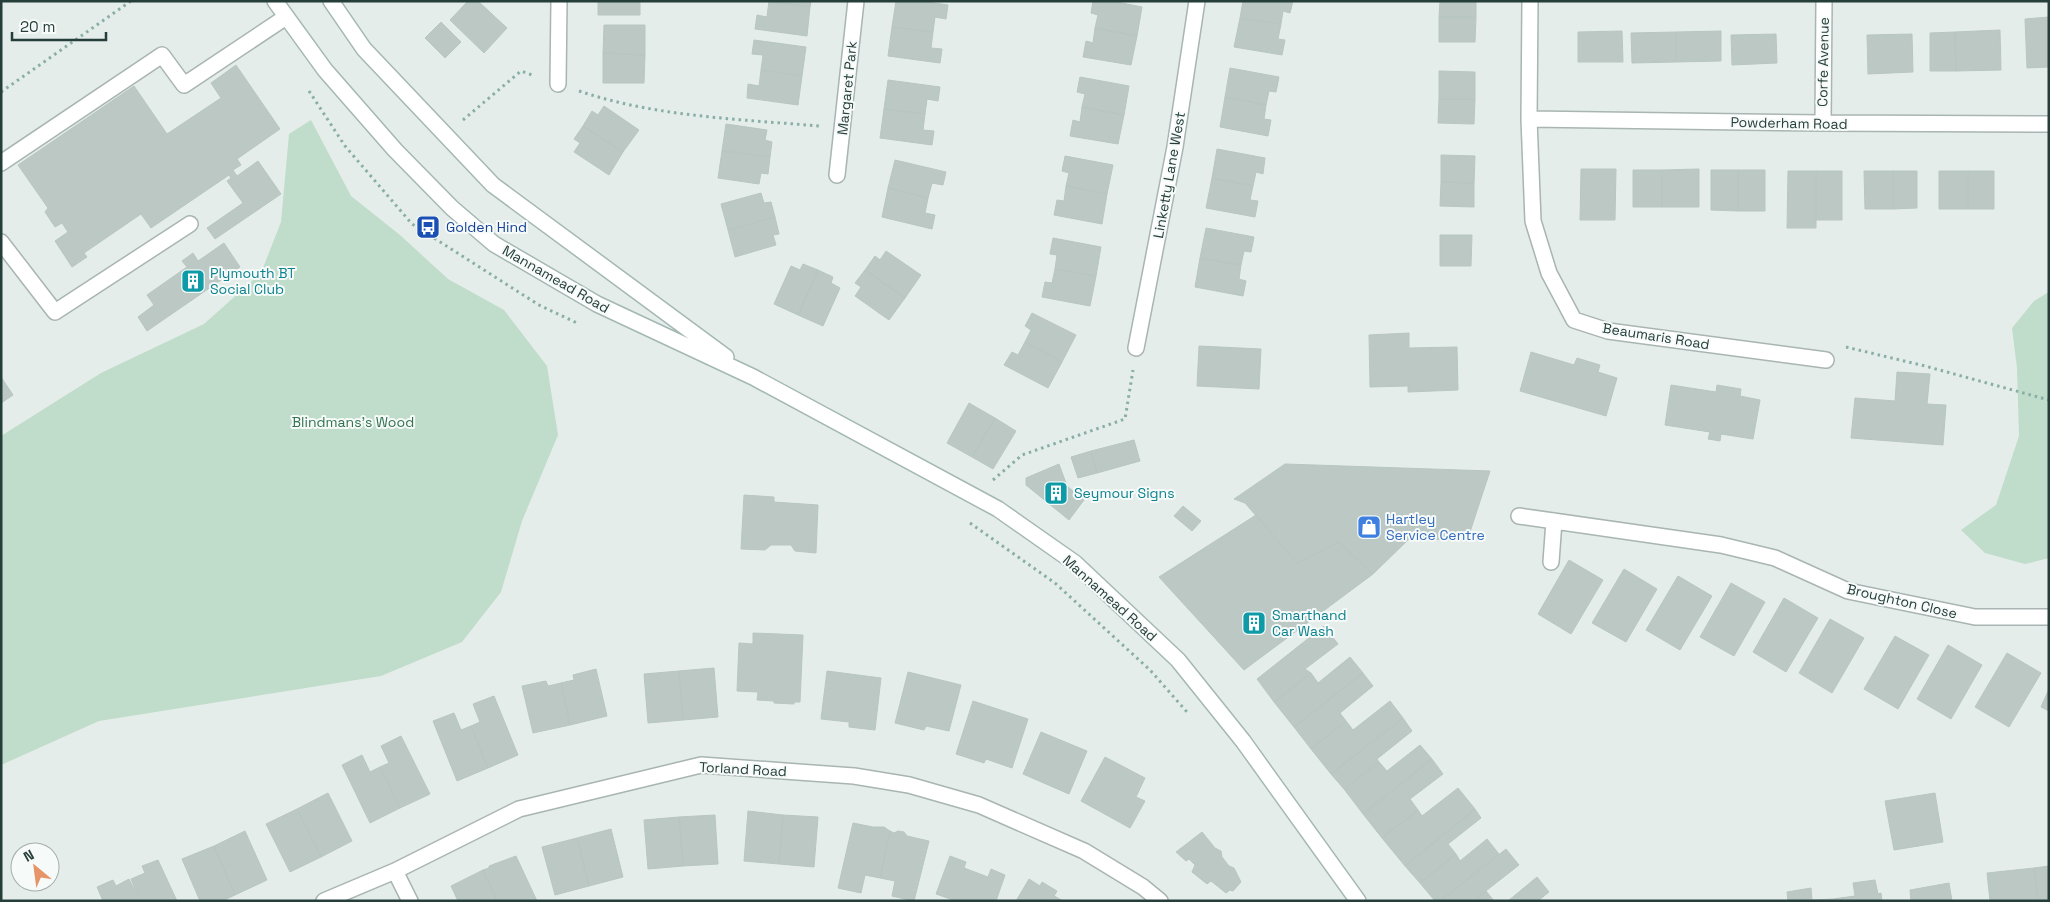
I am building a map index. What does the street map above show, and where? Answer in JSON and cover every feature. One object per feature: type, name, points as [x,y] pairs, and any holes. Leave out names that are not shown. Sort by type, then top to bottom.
[{"type":"street","name":"Mannamead Road","points":[[275,1],[325,70],[395,150],[452,208],[494,244],[598,304],[753,377],[998,509],[1075,563],[1178,660],[1243,741],[1358,901]]},
{"type":"street","name":"Mannamead Road","points":[[331,1],[364,48],[492,185],[753,377]]},
{"type":"street","points":[[558,84],[559,1]]},
{"type":"street","name":"Margaret Park","points":[[837,175],[856,1]]},
{"type":"street","name":"Linketty Lane West","points":[[1136,348],[1175,147],[1197,1]]},
{"type":"street","name":"Beaumaris Road","points":[[1530,1],[1529,119],[1533,221],[1549,272],[1574,320],[1608,331],[1826,360]]},
{"type":"street","name":"Corfe Avenue","points":[[1822,123],[1824,1]]},
{"type":"street","points":[[1,163],[162,55],[184,85],[286,16]]},
{"type":"street","name":"Powderham Road","points":[[1529,119],[2049,124]]},
{"type":"street","points":[[1,242],[55,312],[190,224]]},
{"type":"street","name":"Broughton Close","points":[[1520,516],[1721,545],[1775,558],[1848,591],[1975,617],[2049,617]]},
{"type":"street","points":[[1551,562],[1554,520]]},
{"type":"street","name":"Torland Road","points":[[324,901],[395,871],[519,809],[701,765],[854,776],[909,785],[979,805],[1084,850],[1143,887],[1160,901]]},
{"type":"street","points":[[395,871],[410,901]]},
{"type":"path","points":[[1,92],[131,1]]},
{"type":"path","points":[[446,135],[521,71],[607,101],[689,116],[842,128]]},
{"type":"path","points":[[1826,360],[1836,344],[2049,400]]},
{"type":"path","points":[[974,496],[1022,455],[1125,419],[1136,348]]},
{"type":"path","points":[[966,520],[1055,583],[1150,670],[1192,719]]},
{"type":"green space","name":"Blindmans's Wood","points":[[311,120],[351,196],[400,235],[448,279],[504,310],[547,366],[558,435],[522,521],[501,592],[462,642],[381,676],[99,721],[1,765],[1,436],[101,373],[204,324],[261,273],[281,222],[289,134]]},
{"type":"green space","points":[[2049,292],[2049,558],[2025,564],[1985,553],[1961,530],[1996,505],[2019,436],[2017,368],[2012,328],[2034,301]]},
{"type":"building","points":[[468,1],[478,1],[507,28],[484,53],[450,20]]},
{"type":"building","points":[[598,1],[640,1],[640,15],[598,15]]},
{"type":"building","points":[[769,1],[810,7],[807,36],[755,29],[757,15],[767,17]]},
{"type":"building","points":[[770,1],[811,1],[810,7]]},
{"type":"building","points":[[896,1],[921,1],[948,5],[946,19],[935,17],[933,32],[892,27]]},
{"type":"building","points":[[1093,1],[1112,1],[1142,7],[1137,36],[1095,28],[1098,15],[1091,13]]},
{"type":"building","points":[[1243,1],[1293,1],[1290,13],[1283,11],[1281,24],[1240,18]]},
{"type":"building","points":[[1440,1],[1476,1],[1476,17],[1439,17]]},
{"type":"building","points":[[1439,17],[1476,17],[1475,42],[1439,42]]},
{"type":"building","points":[[2049,17],[2049,67],[2027,68],[2025,19]]},
{"type":"building","points":[[1240,18],[1281,24],[1278,39],[1285,40],[1282,55],[1234,47]]},
{"type":"building","points":[[441,22],[461,42],[445,58],[425,38]]},
{"type":"building","points":[[604,25],[645,25],[645,55],[603,53]]},
{"type":"building","points":[[892,27],[933,32],[931,48],[942,49],[940,63],[888,56]]},
{"type":"building","points":[[1095,28],[1137,36],[1131,65],[1083,57],[1086,41],[1093,43]]},
{"type":"building","points":[[2000,30],[2001,70],[1956,71],[1955,32]]},
{"type":"building","points":[[1622,31],[1623,62],[1578,62],[1578,32]]},
{"type":"building","points":[[1721,31],[1721,61],[1676,62],[1676,32]]},
{"type":"building","points":[[1676,32],[1676,62],[1632,63],[1631,33]]},
{"type":"building","points":[[1955,32],[1956,71],[1930,71],[1930,33]]},
{"type":"building","points":[[1776,34],[1777,63],[1732,65],[1731,35]]},
{"type":"building","points":[[1912,34],[1913,72],[1868,74],[1867,35]]},
{"type":"building","points":[[754,40],[806,47],[802,76],[761,70],[763,55],[752,54]]},
{"type":"building","points":[[603,53],[645,55],[644,83],[603,83]]},
{"type":"building","points":[[236,65],[280,129],[237,159],[241,165],[233,170],[237,176],[258,161],[281,194],[215,239],[207,228],[243,203],[227,181],[231,178],[229,175],[151,228],[141,214],[84,253],[87,257],[72,267],[55,241],[68,232],[62,223],[55,227],[45,212],[48,208],[18,165],[134,86],[167,134],[221,98],[211,83]]},
{"type":"building","points":[[1230,68],[1279,77],[1276,92],[1269,91],[1266,105],[1225,97]]},
{"type":"building","points":[[761,70],[802,76],[798,105],[747,98],[748,84],[759,86]]},
{"type":"building","points":[[1439,71],[1475,72],[1475,99],[1439,99]]},
{"type":"building","points":[[1080,77],[1129,86],[1124,115],[1082,107],[1085,94],[1077,92]]},
{"type":"building","points":[[888,80],[940,87],[938,101],[927,99],[925,114],[884,109]]},
{"type":"building","points":[[1225,97],[1266,105],[1264,119],[1271,120],[1268,136],[1220,127]]},
{"type":"building","points":[[1439,99],[1475,99],[1474,124],[1438,123]]},
{"type":"building","points":[[604,106],[639,130],[623,152],[583,126],[592,111],[598,115]]},
{"type":"building","points":[[1082,107],[1124,115],[1118,144],[1070,136],[1073,120],[1080,122]]},
{"type":"building","points":[[884,109],[925,114],[923,130],[934,131],[932,145],[880,138]]},
{"type":"building","points":[[726,124],[767,130],[765,140],[772,142],[770,157],[722,151]]},
{"type":"building","points":[[583,126],[623,152],[609,175],[574,152],[580,143],[574,139]]},
{"type":"building","points":[[1217,149],[1265,158],[1263,174],[1256,172],[1253,186],[1212,178]]},
{"type":"building","points":[[722,151],[770,157],[768,174],[761,173],[759,184],[718,178]]},
{"type":"building","points":[[1441,155],[1475,156],[1474,183],[1441,182]]},
{"type":"building","points":[[1065,156],[1113,165],[1107,194],[1066,186],[1069,173],[1062,171]]},
{"type":"building","points":[[895,160],[946,172],[943,185],[932,183],[928,198],[888,188]]},
{"type":"building","points":[[1581,169],[1616,169],[1615,220],[1580,220]]},
{"type":"building","points":[[1699,169],[1699,207],[1662,207],[1662,170]]},
{"type":"building","points":[[1633,170],[1662,170],[1662,207],[1633,207]]},
{"type":"building","points":[[1711,170],[1738,170],[1738,211],[1711,210]]},
{"type":"building","points":[[1738,170],[1765,170],[1765,211],[1738,211]]},
{"type":"building","points":[[1788,171],[1816,171],[1816,228],[1787,228]]},
{"type":"building","points":[[1816,171],[1842,171],[1842,220],[1816,220]]},
{"type":"building","points":[[1864,171],[1893,171],[1893,209],[1865,209]]},
{"type":"building","points":[[1893,171],[1917,171],[1917,208],[1893,209]]},
{"type":"building","points":[[1939,171],[1968,171],[1968,209],[1939,209]]},
{"type":"building","points":[[1968,171],[1994,171],[1994,209],[1968,209]]},
{"type":"building","points":[[1212,178],[1253,186],[1250,200],[1258,201],[1255,217],[1206,208]]},
{"type":"building","points":[[1441,182],[1474,183],[1474,207],[1440,206]]},
{"type":"building","points":[[1066,186],[1107,194],[1102,224],[1054,215],[1057,200],[1064,201]]},
{"type":"building","points":[[888,188],[928,198],[925,213],[935,215],[932,229],[882,217]]},
{"type":"building","points":[[761,193],[764,203],[771,202],[775,217],[728,230],[721,204]]},
{"type":"building","points":[[775,217],[779,234],[773,235],[776,245],[735,257],[728,230]]},
{"type":"building","points":[[1206,228],[1254,237],[1251,252],[1244,251],[1241,265],[1200,258]]},
{"type":"building","points":[[1440,235],[1472,235],[1471,266],[1440,266]]},
{"type":"building","points":[[1053,238],[1101,247],[1096,276],[1055,269],[1057,255],[1050,254]]},
{"type":"building","name":"Plymouth BT Social Club","points":[[224,243],[240,267],[147,331],[138,317],[154,305],[147,295],[187,267],[182,261],[193,253],[198,261]]},
{"type":"building","points":[[886,251],[921,275],[905,298],[865,270],[875,256],[880,260]]},
{"type":"building","points":[[1200,258],[1241,265],[1239,279],[1246,281],[1243,296],[1195,287]]},
{"type":"building","points":[[803,264],[818,270],[798,315],[774,304],[791,266],[800,270]]},
{"type":"building","points":[[1055,269],[1096,276],[1090,306],[1042,297],[1045,282],[1052,283]]},
{"type":"building","points":[[818,270],[833,277],[831,283],[840,288],[823,326],[798,315]]},
{"type":"building","points":[[865,270],[905,298],[889,320],[855,296],[861,287],[855,283]]},
{"type":"building","points":[[1032,313],[1076,335],[1062,362],[1025,342],[1031,330],[1025,326]]},
{"type":"building","points":[[1409,333],[1409,348],[1457,347],[1458,390],[1408,392],[1408,386],[1370,387],[1369,335]]},
{"type":"building","points":[[1025,342],[1062,362],[1048,388],[1004,365],[1012,352],[1018,355]]},
{"type":"building","points":[[1199,346],[1261,349],[1259,389],[1197,386]]},
{"type":"building","points":[[1531,352],[1574,365],[1577,358],[1600,365],[1598,372],[1617,378],[1606,416],[1520,391]]},
{"type":"building","points":[[1897,372],[1930,374],[1927,404],[1946,405],[1943,445],[1851,438],[1855,398],[1895,401]]},
{"type":"building","points":[[1,377],[13,395],[1,403]]},
{"type":"building","points":[[1671,385],[1716,392],[1717,385],[1741,389],[1740,396],[1760,400],[1753,439],[1721,434],[1720,441],[1708,439],[1710,432],[1665,425]]},
{"type":"building","points":[[969,403],[995,418],[972,457],[947,443]]},
{"type":"building","points":[[995,418],[1016,431],[993,469],[972,457]]},
{"type":"building","points":[[1134,440],[1140,461],[1097,473],[1091,451]]},
{"type":"building","points":[[1091,451],[1097,473],[1078,478],[1071,457]]},
{"type":"building","name":"Seymour Signs","points":[[1059,464],[1067,486],[1084,500],[1069,520],[1026,485],[1026,478]]},
{"type":"building","name":"Hartley Service Centre","points":[[1285,464],[1490,471],[1467,541],[1410,538],[1373,574],[1339,542],[1297,563],[1245,503],[1234,499]]},
{"type":"building","points":[[744,495],[774,497],[774,502],[818,505],[816,553],[795,551],[791,545],[771,545],[765,550],[741,549]]},
{"type":"building","points":[[1183,506],[1201,521],[1192,531],[1174,516]]},
{"type":"building","name":"Smarthand Car Wash","points":[[1256,515],[1297,563],[1339,542],[1373,574],[1244,670],[1159,577]]},
{"type":"building","points":[[1569,560],[1603,580],[1571,634],[1538,614]]},
{"type":"building","points":[[1624,569],[1657,589],[1626,642],[1592,623]]},
{"type":"building","points":[[1678,576],[1712,596],[1680,650],[1646,630]]},
{"type":"building","points":[[1731,583],[1765,602],[1734,656],[1700,637]]},
{"type":"building","points":[[1784,598],[1818,618],[1786,672],[1753,652]]},
{"type":"building","points":[[1830,619],[1864,638],[1832,693],[1799,673]]},
{"type":"building","points":[[1324,626],[1338,644],[1305,669],[1311,673],[1274,702],[1257,679]]},
{"type":"building","points":[[753,633],[803,635],[800,702],[794,702],[794,704],[774,703],[774,701],[757,700],[758,692],[737,691],[739,643],[753,644]]},
{"type":"building","points":[[1895,636],[1929,655],[1898,709],[1864,689]]},
{"type":"building","points":[[1948,645],[1982,665],[1951,719],[1917,699]]},
{"type":"building","points":[[2007,653],[2041,673],[2009,727],[1975,707]]},
{"type":"building","points":[[1350,657],[1363,673],[1294,727],[1274,702],[1311,673],[1318,683]]},
{"type":"building","points":[[714,668],[718,717],[683,720],[679,671]]},
{"type":"building","points":[[596,669],[607,716],[570,725],[561,683],[574,680],[573,675]]},
{"type":"building","points":[[679,671],[683,720],[648,723],[644,674]]},
{"type":"building","points":[[827,671],[881,678],[875,730],[849,727],[849,722],[821,719]]},
{"type":"building","points":[[908,672],[961,685],[949,731],[926,726],[924,730],[895,723]]},
{"type":"building","points":[[1363,673],[1373,686],[1340,713],[1346,721],[1311,749],[1294,727]]},
{"type":"building","points":[[546,681],[548,686],[561,683],[570,725],[533,733],[522,686]]},
{"type":"building","points":[[2049,689],[2049,711],[2041,707]]},
{"type":"building","points":[[494,696],[518,755],[488,768],[471,726],[480,722],[473,704]]},
{"type":"building","points":[[973,701],[1028,719],[1012,768],[986,759],[984,763],[956,754]]},
{"type":"building","points":[[1390,701],[1403,718],[1331,774],[1311,749],[1346,721],[1353,730]]},
{"type":"building","points":[[454,713],[461,730],[471,726],[488,768],[457,781],[433,721]]},
{"type":"building","points":[[1403,718],[1412,731],[1377,759],[1379,762],[1344,789],[1331,774]]},
{"type":"building","points":[[1041,732],[1087,751],[1069,794],[1023,774]]},
{"type":"building","points":[[401,736],[430,794],[400,808],[380,767],[389,763],[381,746]]},
{"type":"building","points":[[1420,745],[1432,759],[1363,814],[1344,789],[1379,762],[1387,771]]},
{"type":"building","points":[[362,755],[370,772],[380,767],[400,808],[370,823],[342,765]]},
{"type":"building","points":[[1105,757],[1145,778],[1136,797],[1145,801],[1130,828],[1081,801]]},
{"type":"building","points":[[1432,759],[1443,774],[1410,799],[1418,810],[1382,838],[1363,814]]},
{"type":"building","points":[[1458,788],[1475,809],[1405,866],[1382,838],[1418,810],[1422,816]]},
{"type":"building","points":[[328,793],[352,841],[321,857],[297,809]]},
{"type":"building","points":[[1935,793],[1943,842],[1894,850],[1885,801]]},
{"type":"building","points":[[297,809],[321,857],[290,872],[266,824]]},
{"type":"building","points":[[1475,809],[1481,818],[1448,844],[1456,854],[1420,883],[1405,866]]},
{"type":"building","points":[[748,811],[783,815],[779,864],[744,861]]},
{"type":"building","points":[[715,815],[718,864],[683,866],[679,817]]},
{"type":"building","points":[[783,815],[818,817],[814,867],[779,864]]},
{"type":"building","points":[[679,817],[683,866],[648,869],[644,820]]},
{"type":"building","points":[[853,823],[884,827],[890,831],[880,878],[865,875],[861,893],[838,888]]},
{"type":"building","points":[[611,829],[623,877],[589,886],[577,838]]},
{"type":"building","points":[[245,831],[267,880],[235,895],[214,846]]},
{"type":"building","points":[[890,831],[894,833],[898,831],[904,832],[907,836],[929,841],[914,901],[892,896],[895,881],[880,878]]},
{"type":"building","points":[[1202,832],[1215,848],[1221,851],[1222,857],[1229,866],[1234,868],[1241,882],[1233,891],[1230,890],[1226,893],[1211,881],[1207,884],[1192,872],[1195,865],[1189,859],[1186,861],[1176,852]]},
{"type":"building","points":[[577,838],[589,886],[555,895],[542,847]]},
{"type":"building","points":[[1487,839],[1499,854],[1440,901],[1435,901],[1420,883],[1456,854],[1460,861]]},
{"type":"building","points":[[214,846],[235,895],[222,901],[200,901],[182,859]]},
{"type":"building","points":[[1506,849],[1519,865],[1473,901],[1440,901]]},
{"type":"building","points":[[516,856],[537,901],[497,901],[483,870]]},
{"type":"building","points":[[950,856],[966,862],[964,868],[988,877],[991,869],[1005,875],[996,901],[956,901],[936,894]]},
{"type":"building","points":[[158,860],[177,901],[140,901],[131,879],[145,873],[142,866]]},
{"type":"building","points":[[2049,866],[2049,901],[2038,901],[2034,868]]},
{"type":"building","points":[[2034,868],[2038,901],[1990,901],[1987,873]]},
{"type":"building","points":[[483,870],[497,901],[458,901],[451,886]]},
{"type":"building","points":[[1537,877],[1549,892],[1538,901],[1508,901]]},
{"type":"building","points":[[129,879],[140,901],[103,901],[97,887],[113,880],[116,886]]},
{"type":"building","points":[[1029,879],[1040,886],[1042,882],[1057,891],[1054,896],[1063,901],[1016,901]]},
{"type":"building","points":[[1875,880],[1878,894],[1881,893],[1882,901],[1833,901],[1833,899],[1855,896],[1853,883]]},
{"type":"building","points":[[1949,883],[1952,901],[1911,901],[1910,890]]},
{"type":"building","points":[[1811,888],[1812,900],[1833,899],[1833,901],[1788,901],[1787,892]]},
{"type":"building","points":[[1486,891],[1494,901],[1473,901]]},
{"type":"place","name":"Golden Hind","points":[[428,227]]},
{"type":"place","name":"Plymouth BT Social Club","points":[[193,281]]},
{"type":"place","name":"Seymour Signs","points":[[1056,493]]},
{"type":"place","name":"Hartley Service Centre","points":[[1369,527]]},
{"type":"place","name":"Smarthand Car Wash","points":[[1254,623]]}]
